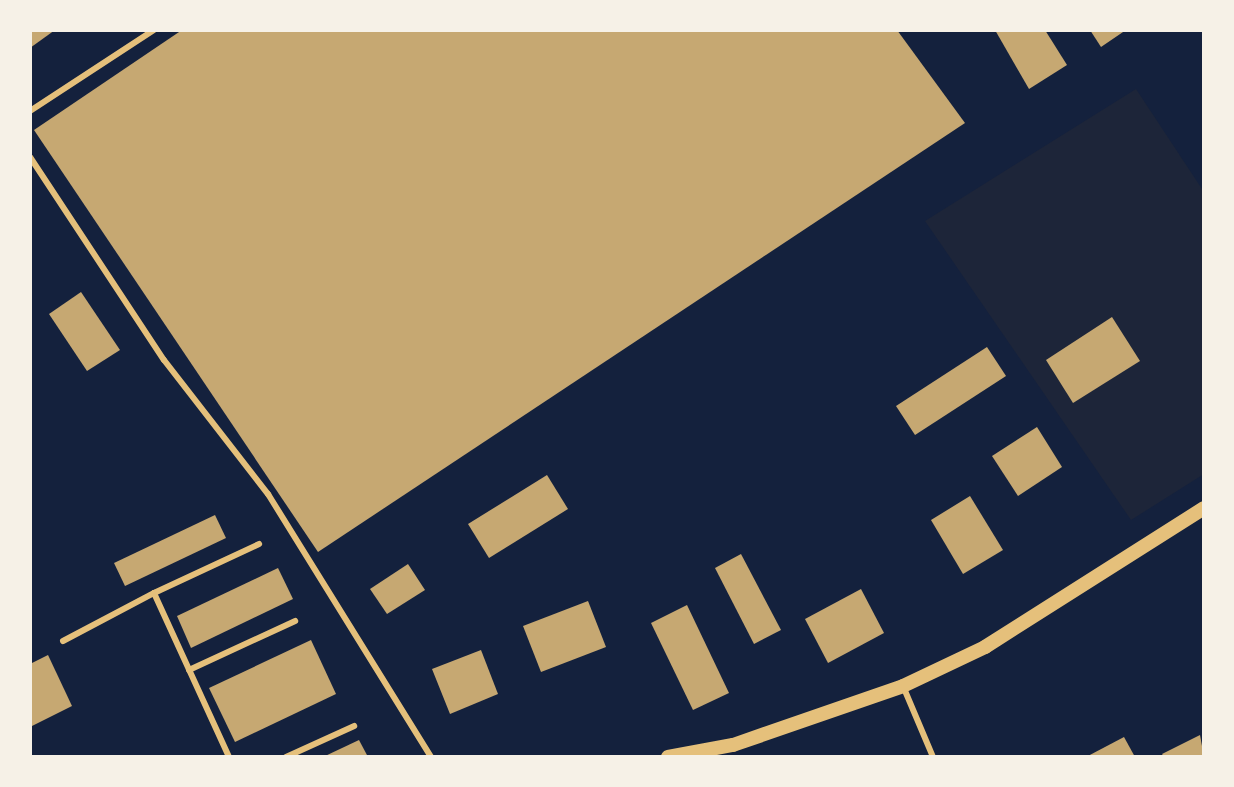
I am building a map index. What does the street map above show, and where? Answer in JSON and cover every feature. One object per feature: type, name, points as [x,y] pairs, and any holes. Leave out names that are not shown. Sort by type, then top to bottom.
[{"type":"street","points":[[668,757],[733,745],[903,686],[985,647],[1204,508]]},
{"type":"lane","points":[[30,111],[154,30]]},
{"type":"lane","points":[[30,157],[164,360],[268,494],[431,757]]},
{"type":"lane","points":[[63,641],[154,593],[259,544]]},
{"type":"lane","points":[[154,593],[229,757]]},
{"type":"lane","points":[[189,670],[295,621]]},
{"type":"lane","points":[[903,686],[933,757]]},
{"type":"lane","points":[[286,757],[354,726]]},
{"type":"shaded area","points":[[1136,89],[1204,192],[1204,474],[1131,520],[925,221]]},
{"type":"building","points":[[30,30],[55,30],[30,48]]},
{"type":"building","points":[[182,30],[897,30],[965,123],[318,552],[34,130]]},
{"type":"building","points":[[995,30],[1045,30],[1067,65],[1029,89]]},
{"type":"building","points":[[1090,30],[1126,30],[1101,47]]},
{"type":"building","points":[[81,292],[120,350],[87,371],[49,314]]},
{"type":"building","points":[[1112,317],[1140,361],[1073,403],[1046,360]]},
{"type":"building","points":[[987,347],[1006,376],[915,435],[896,406]]},
{"type":"building","points":[[1037,427],[1062,467],[1018,496],[992,456]]},
{"type":"building","points":[[547,475],[568,509],[489,558],[468,524]]},
{"type":"building","points":[[970,496],[1003,550],[963,574],[931,520]]},
{"type":"building","points":[[215,515],[226,538],[125,586],[114,563]]},
{"type":"building","points":[[741,554],[781,630],[754,644],[715,568]]},
{"type":"building","points":[[408,564],[425,590],[387,614],[370,589]]},
{"type":"building","points":[[278,568],[293,599],[191,648],[177,616]]},
{"type":"building","points":[[861,589],[884,633],[828,663],[805,619]]},
{"type":"building","points":[[588,601],[606,647],[541,672],[523,626]]},
{"type":"building","points":[[687,605],[729,693],[693,710],[651,623]]},
{"type":"building","points":[[311,640],[336,694],[235,742],[209,688]]},
{"type":"building","points":[[481,650],[498,694],[450,714],[432,669]]},
{"type":"building","points":[[48,655],[72,706],[30,727],[30,664]]},
{"type":"building","points":[[1200,735],[1204,757],[1164,757],[1162,754]]},
{"type":"building","points":[[1124,737],[1135,757],[1086,757]]},
{"type":"building","points":[[359,740],[368,757],[323,757]]}]
